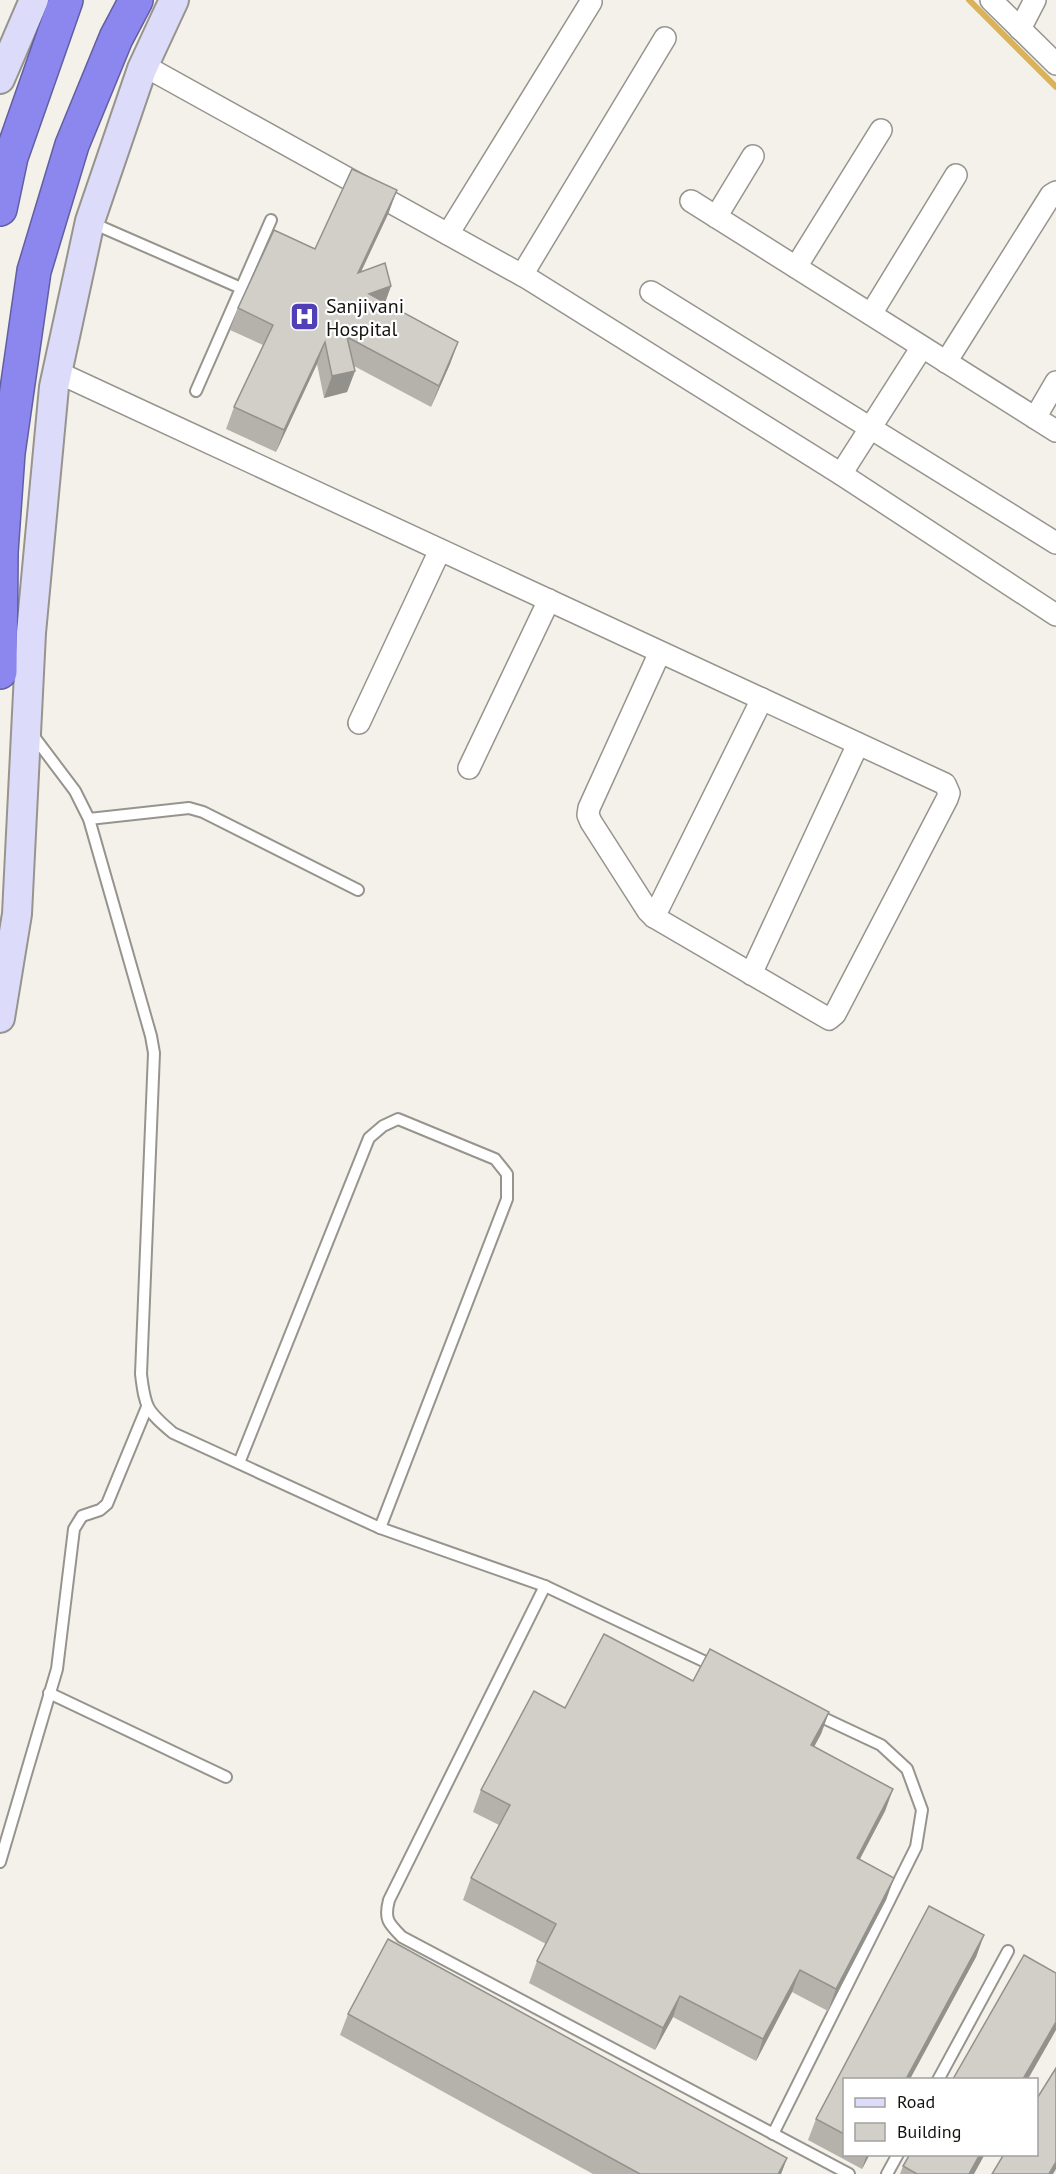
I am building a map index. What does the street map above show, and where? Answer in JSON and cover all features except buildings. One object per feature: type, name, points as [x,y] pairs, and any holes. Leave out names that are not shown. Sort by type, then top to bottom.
[{"type":"highway","points":[[0,208],[11,157],[66,0]]},
{"type":"highway","points":[[0,672],[2,552],[8,453],[34,272],[72,145],[116,38],[136,0]]},
{"type":"street","points":[[0,79],[34,0]]},
{"type":"street","points":[[0,1018],[17,914],[31,633],[57,372],[90,221],[143,65],[174,0]]},
{"type":"street","points":[[991,0],[1056,64]]},
{"type":"street","points":[[1020,29],[1035,0]]},
{"type":"street","points":[[448,234],[591,2]]},
{"type":"street","points":[[522,275],[665,38]]},
{"type":"street","points":[[143,65],[522,275],[841,474],[1056,615]]},
{"type":"street","points":[[796,267],[881,130]]},
{"type":"street","points":[[716,217],[753,156]]},
{"type":"street","points":[[871,314],[956,175]]},
{"type":"street","points":[[946,362],[1051,195],[1056,192]]},
{"type":"street","points":[[691,201],[1056,431]]},
{"type":"street","points":[[651,292],[1056,543]]},
{"type":"street","points":[[841,474],[922,347]]},
{"type":"street","points":[[57,372],[945,784],[949,793],[947,799],[832,1017],[826,1018],[654,917],[588,815],[589,808],[660,652]]},
{"type":"street","points":[[1035,418],[1056,382]]},
{"type":"street","points":[[359,723],[440,550]]},
{"type":"street","points":[[469,768],[549,600]]},
{"type":"street","points":[[654,917],[762,699]]},
{"type":"street","points":[[751,974],[858,744]]},
{"type":"lane","points":[[196,391],[271,220]]},
{"type":"lane","points":[[90,221],[241,288]]},
{"type":"lane","points":[[26,727],[75,791],[89,819],[151,1036],[154,1053],[141,1374],[147,1407],[154,1417],[173,1434],[380,1528],[545,1586],[729,1673]]},
{"type":"lane","points":[[89,819],[189,808],[203,812],[358,890]]},
{"type":"lane","points":[[239,1463],[369,1138],[383,1126],[398,1119],[495,1160],[507,1174],[507,1199],[380,1528]]},
{"type":"lane","points":[[0,1862],[57,1669],[74,1529],[82,1516],[100,1510],[107,1504],[147,1407]]},
{"type":"lane","points":[[545,1586],[389,1900],[385,1914],[402,1937],[849,2174]]},
{"type":"lane","points":[[49,1692],[226,1777]]},
{"type":"lane","points":[[773,2134],[916,1847],[922,1810],[907,1769],[881,1745],[805,1709]]},
{"type":"lane","points":[[939,2078],[1008,1951]]},
{"type":"lane","points":[[887,2174],[897,2156]]},
{"type":"waterway","points":[[969,0],[1056,87]]},
{"type":"place","name":"Sanjivani Hospital","points":[[305,317]]}]
